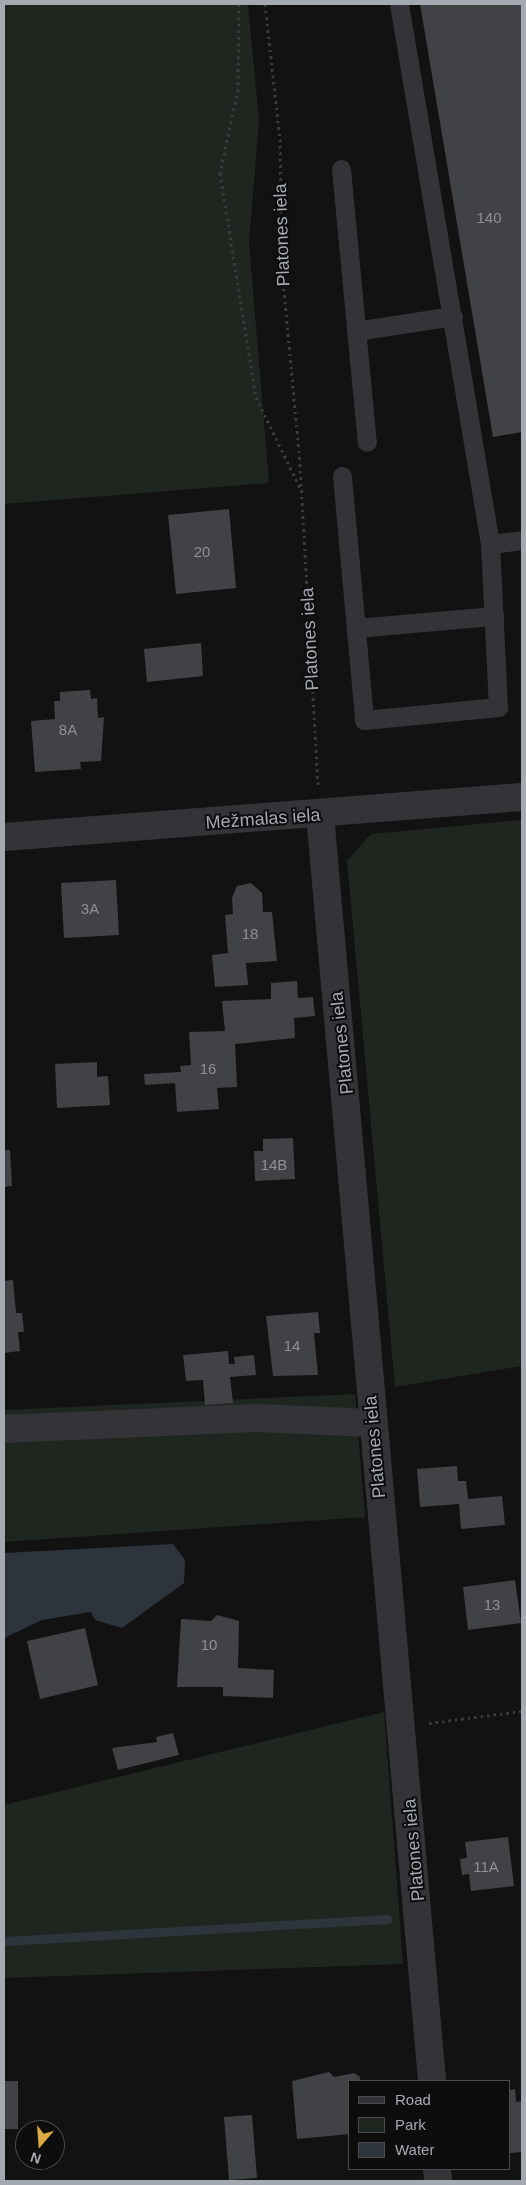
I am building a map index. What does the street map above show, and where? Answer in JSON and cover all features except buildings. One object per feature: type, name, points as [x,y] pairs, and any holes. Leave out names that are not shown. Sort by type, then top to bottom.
[{"type":"street","name":"Mežmalas iela","points":[[4,837],[522,797]]},
{"type":"street","name":"Platones iela","points":[[320,814],[372,1423],[403,1727],[432,2080]]},
{"type":"street","points":[[4,1428],[256,1418],[372,1423]]},
{"type":"lane","points":[[342,476],[364,720],[498,707],[490,544],[399,4]]},
{"type":"lane","points":[[341,169],[367,442]]},
{"type":"lane","points":[[356,331],[453,316]]},
{"type":"lane","points":[[490,544],[522,540]]},
{"type":"lane","points":[[356,628],[494,616]]},
{"type":"path","points":[[239,4],[238,89],[220,173],[256,397],[302,490]]},
{"type":"path","name":"Platones iela","points":[[265,4],[280,139],[282,269],[302,490],[320,814]]},
{"type":"path","points":[[403,1727],[522,1711]]},
{"type":"green space","points":[[4,4],[248,4],[259,121],[249,242],[269,483],[4,504]]},
{"type":"green space","points":[[522,820],[522,1366],[395,1387],[347,861],[371,834]]},
{"type":"green space","points":[[355,1394],[365,1517],[4,1542],[4,1410]]},
{"type":"green space","points":[[384,1712],[403,1964],[4,1978],[4,1805]]},
{"type":"water","points":[[173,1544],[185,1560],[184,1583],[122,1628],[95,1620],[91,1612],[42,1620],[4,1638],[4,1553]]},
{"type":"waterway","points":[[4,1941],[387,1919]]}]
